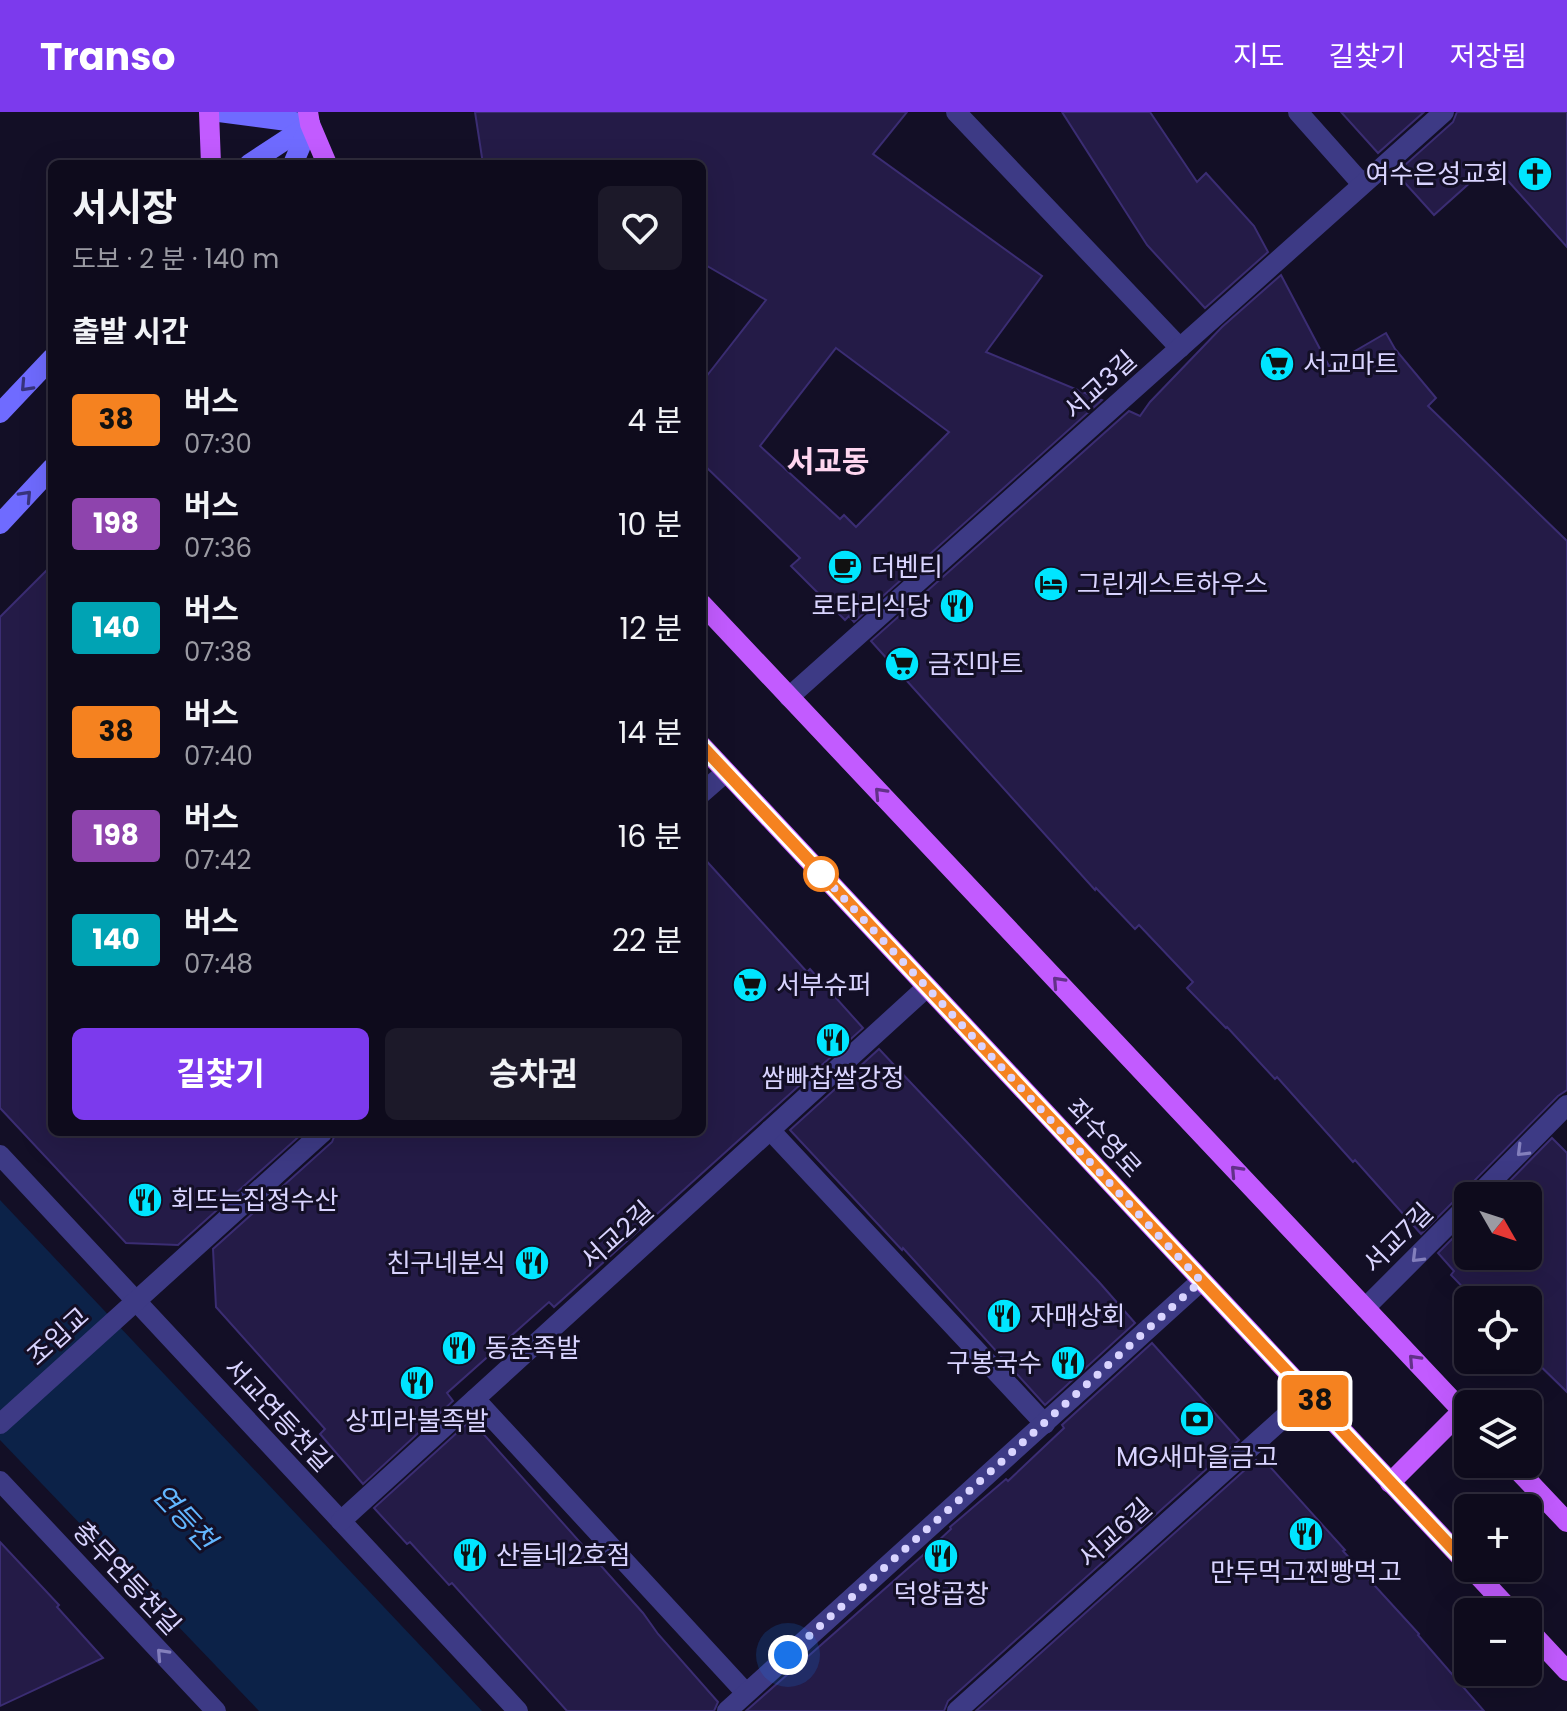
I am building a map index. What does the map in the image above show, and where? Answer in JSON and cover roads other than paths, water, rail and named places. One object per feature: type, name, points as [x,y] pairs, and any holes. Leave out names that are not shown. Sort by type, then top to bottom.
[{"type":"main road","points":[[209,112],[211,160]]},
{"type":"main road","points":[[313,116],[326,160]]},
{"type":"main road","points":[[706,608],[1454,1402]]},
{"type":"main road","name":"좌수영로","points":[[706,750],[1454,1551]]},
{"type":"main road","points":[[1390,1483],[1454,1424]]},
{"type":"main road","points":[[1525,1478],[1567,1522]]},
{"type":"main road","name":"좌수영로","points":[[1483,1582],[1499,1598]]},
{"type":"main road","points":[[1542,1644],[1567,1671]]},
{"type":"street","points":[[219,112],[313,116]]},
{"type":"street","points":[[956,112],[1180,348]]},
{"type":"street","points":[[1298,112],[1362,184]]},
{"type":"street","name":"서교3길","points":[[789,697],[1444,112]]},
{"type":"street","points":[[254,160],[313,116]]},
{"type":"street","points":[[295,160],[313,116]]},
{"type":"street","points":[[0,413],[48,362]]},
{"type":"street","points":[[0,524],[48,472]]},
{"type":"street","points":[[706,790],[726,772]]},
{"type":"street","name":"서교2길","points":[[341,1521],[927,987]]},
{"type":"street","points":[[1491,1182],[1567,1105]]},
{"type":"street","points":[[770,1130],[1045,1424]]},
{"type":"street","points":[[135,1300],[319,1136]]},
{"type":"street","name":"서교연등천길","points":[[0,1155],[518,1711]]},
{"type":"street","name":"서교7길","points":[[1365,1308],[1454,1219]]},
{"type":"street","points":[[727,1711],[1201,1281]]},
{"type":"street","name":"조입교","points":[[0,1424],[135,1300]]},
{"type":"street","name":"서교6길","points":[[957,1711],[1309,1395]]},
{"type":"street","points":[[475,1399],[746,1693]]},
{"type":"street","name":"충무연등천길","points":[[0,1481],[216,1711]]},
{"type":"water","name":"연등천","points":[[0,1200],[482,1711],[259,1711],[0,1440]]},
{"type":"place","name":"여수은성교회","points":[[1535,174]]},
{"type":"place","name":"서교마트","points":[[1277,364]]},
{"type":"place","name":"더벤티","points":[[845,567]]},
{"type":"place","name":"그린게스트하우스","points":[[1051,584]]},
{"type":"place","name":"로타리식당","points":[[957,606]]},
{"type":"place","name":"금진마트","points":[[902,664]]},
{"type":"place","name":"서부슈퍼","points":[[750,985]]},
{"type":"place","name":"쌈빠찹쌀강정","points":[[833,1040]]},
{"type":"place","name":"회뜨는집정수산","points":[[145,1200]]},
{"type":"place","name":"친구네분식","points":[[532,1263]]},
{"type":"place","name":"자매상회","points":[[1004,1316]]},
{"type":"place","name":"동춘족발","points":[[459,1348]]},
{"type":"place","name":"구봉국수","points":[[1068,1363]]},
{"type":"place","name":"상피라불족발","points":[[417,1383]]},
{"type":"place","name":"MG새마을금고","points":[[1197,1419]]},
{"type":"place","name":"만두먹고찐빵먹고","points":[[1306,1534]]},
{"type":"place","name":"산들네2호점","points":[[470,1555]]},
{"type":"place","name":"덕양곱창","points":[[941,1556]]},
{"type":"district","name":"서교동","points":[[828,461]]}]
